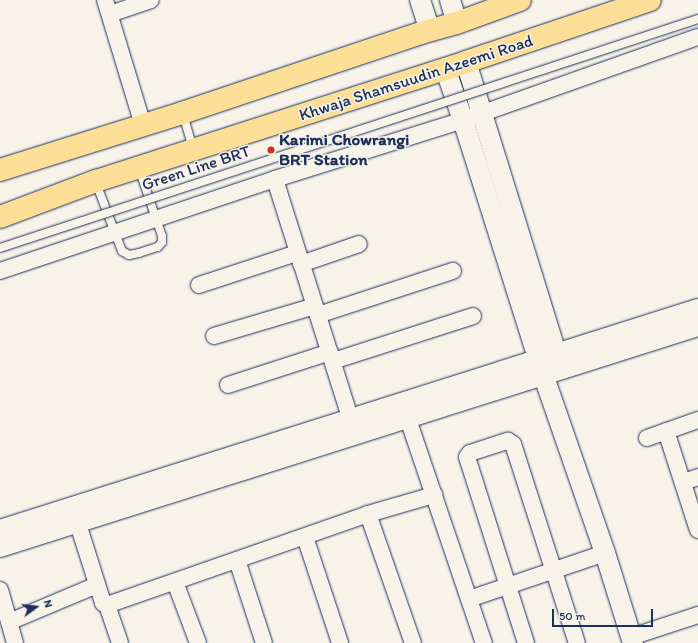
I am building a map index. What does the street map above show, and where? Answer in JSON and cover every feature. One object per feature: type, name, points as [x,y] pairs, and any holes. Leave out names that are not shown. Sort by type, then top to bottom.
[{"type":"main road","points":[[0,170],[182,113],[520,0]]},
{"type":"main road","name":"Khwaja Shamsuudin Azeemi Road","points":[[0,217],[96,181],[194,151],[650,0]]},
{"type":"street","points":[[143,125],[108,7],[151,0]]},
{"type":"street","points":[[420,0],[430,30]]},
{"type":"street","points":[[450,0],[457,22]]},
{"type":"street","points":[[0,271],[275,179],[463,120],[482,112],[698,37]]},
{"type":"street","points":[[466,62],[482,112],[550,363],[632,640],[698,616]]},
{"type":"street","points":[[444,68],[550,363]]},
{"type":"street","points":[[275,179],[299,259],[354,428]]},
{"type":"street","points":[[199,285],[359,244]]},
{"type":"street","points":[[214,336],[316,311],[453,271]]},
{"type":"street","points":[[0,530],[354,428],[408,419],[550,363],[698,309]]},
{"type":"street","points":[[228,385],[473,316]]},
{"type":"street","points":[[0,548],[78,524],[354,428],[550,363],[698,326]]},
{"type":"street","points":[[408,419],[484,643]]},
{"type":"street","points":[[647,438],[698,420]]},
{"type":"street","points":[[666,431],[698,530]]},
{"type":"street","points":[[526,643],[467,457],[470,453],[508,441],[513,444],[577,643]]},
{"type":"street","points":[[683,482],[698,477]]},
{"type":"street","points":[[107,605],[368,514],[434,495]]},
{"type":"street","points":[[368,514],[413,643]]},
{"type":"street","points":[[78,524],[103,603],[107,605],[119,643]]},
{"type":"street","points":[[305,537],[340,643]]},
{"type":"street","points":[[469,599],[605,553]]},
{"type":"street","points":[[237,560],[264,643]]},
{"type":"street","points":[[176,582],[198,643]]},
{"type":"street","points":[[9,622],[97,585]]},
{"type":"street","points":[[0,590],[15,643]]},
{"type":"lane","name":"Green Line BRT","points":[[0,248],[698,19]]},
{"type":"lane","points":[[182,113],[194,151]]},
{"type":"lane","points":[[96,181],[122,251],[129,255],[152,249],[158,247],[162,242],[162,236],[139,168]]},
{"type":"place","name":"Karimi Chowrangi BRT Station","points":[[271,150]]}]
